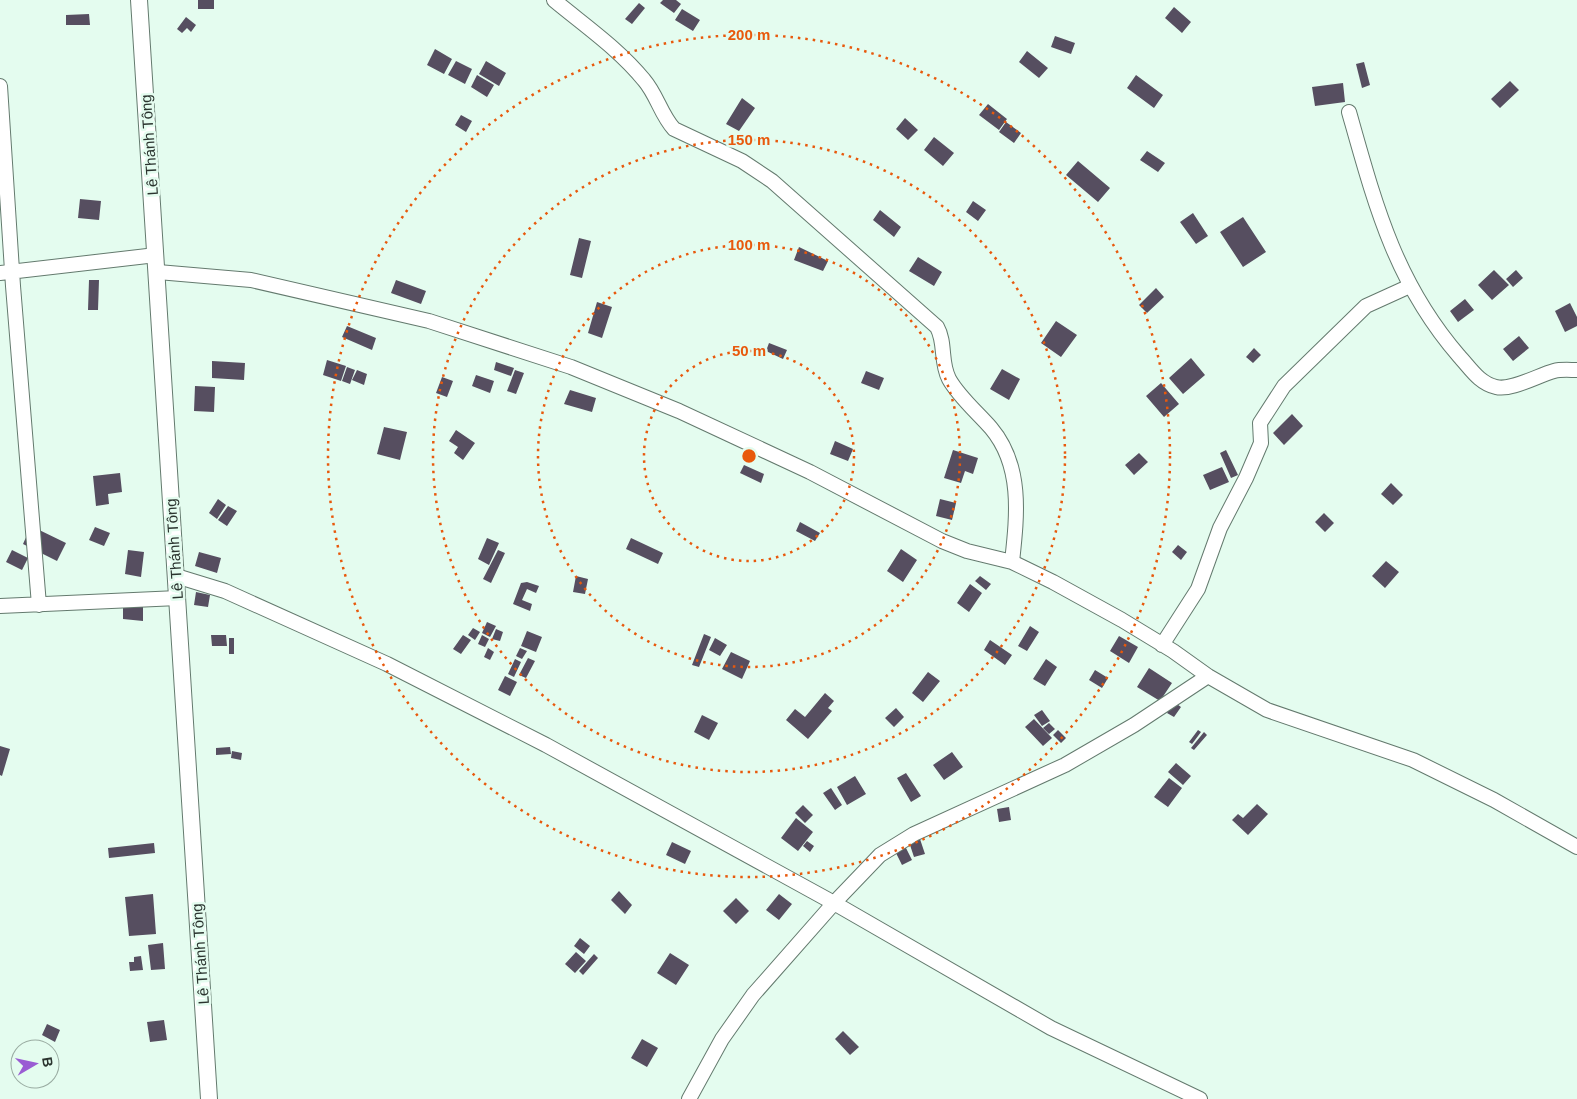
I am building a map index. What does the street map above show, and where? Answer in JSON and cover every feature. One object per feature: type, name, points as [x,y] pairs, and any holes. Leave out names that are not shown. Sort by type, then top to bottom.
[{"type":"street","name":"Lê Thánh Tông","points":[[139,0],[158,272],[209,1099]]},
{"type":"street","points":[[554,0],[616,52],[644,79],[668,123],[674,129],[742,161],[772,181],[937,328],[941,337],[942,360],[948,377],[955,389],[996,434],[1009,454],[1014,474],[1016,517],[1012,562]]},
{"type":"street","points":[[0,86],[6,272],[39,605]]},
{"type":"street","points":[[1349,112],[1376,208],[1410,286],[1451,347],[1482,382],[1499,388],[1532,380],[1556,370],[1577,370]]},
{"type":"street","points":[[6,272],[156,255]]},
{"type":"street","points":[[158,272],[251,280],[429,321],[571,368],[679,411],[810,472],[942,542],[1012,562],[1053,582],[1162,645],[1208,676],[1267,710],[1413,760],[1494,800],[1577,847]]},
{"type":"street","points":[[1162,645],[1198,589],[1220,528],[1246,478],[1261,442],[1260,423],[1284,386],[1366,306],[1410,286]]},
{"type":"street","points":[[176,576],[225,591],[387,664],[546,745],[834,903],[1051,1028],[1200,1099]]},
{"type":"street","points":[[0,606],[178,598]]},
{"type":"street","points":[[689,1099],[738,1015],[834,903],[880,855],[898,843],[1065,765],[1134,725],[1208,676]]},
{"type":"building","points":[[198,0],[214,0],[214,9],[198,9]]},
{"type":"building","points":[[663,0],[676,0],[681,4],[674,13],[660,3]]},
{"type":"building","points":[[639,3],[645,8],[632,24],[625,19]]},
{"type":"building","points":[[1174,7],[1191,22],[1182,33],[1165,18]]},
{"type":"building","points":[[682,9],[700,20],[693,31],[675,20]]},
{"type":"building","points":[[89,14],[90,25],[66,25],[66,15]]},
{"type":"building","points":[[186,17],[196,25],[191,32],[187,28],[182,33],[177,29]]},
{"type":"building","points":[[1055,36],[1075,43],[1071,54],[1051,47]]},
{"type":"building","points":[[435,49],[452,59],[444,74],[427,65]]},
{"type":"building","points":[[1027,51],[1048,68],[1039,78],[1019,62]]},
{"type":"building","points":[[456,61],[472,69],[465,84],[448,75]]},
{"type":"building","points":[[486,61],[506,73],[499,86],[479,74]]},
{"type":"building","points":[[1364,62],[1370,85],[1362,88],[1356,64]]},
{"type":"building","points":[[477,75],[494,85],[487,97],[471,87]]},
{"type":"building","points":[[1136,75],[1163,95],[1154,108],[1127,88]]},
{"type":"building","points":[[1510,81],[1519,90],[1500,108],[1491,99]]},
{"type":"building","points":[[1343,83],[1345,102],[1315,106],[1312,87]]},
{"type":"building","points":[[742,98],[755,108],[739,131],[726,124]]},
{"type":"building","points":[[988,104],[1007,119],[999,130],[979,115]]},
{"type":"building","points":[[461,115],[472,121],[466,132],[455,125]]},
{"type":"building","points":[[905,118],[918,130],[908,140],[896,129]]},
{"type":"building","points":[[1006,122],[1021,133],[1014,143],[999,132]]},
{"type":"building","points":[[934,137],[954,153],[943,166],[924,150]]},
{"type":"building","points":[[1147,151],[1165,163],[1158,172],[1140,160]]},
{"type":"building","points":[[1078,161],[1110,188],[1098,202],[1066,175]]},
{"type":"building","points":[[80,199],[101,201],[99,220],[78,218]]},
{"type":"building","points":[[973,201],[986,210],[978,221],[966,212]]},
{"type":"building","points":[[880,210],[901,227],[894,237],[873,220]]},
{"type":"building","points":[[1193,213],[1208,236],[1196,244],[1180,222]]},
{"type":"building","points":[[1243,217],[1266,252],[1243,267],[1220,232]]},
{"type":"building","points":[[579,238],[591,241],[582,278],[570,275]]},
{"type":"building","points":[[799,247],[828,261],[823,271],[794,260]]},
{"type":"building","points":[[918,257],[942,272],[934,286],[909,271]]},
{"type":"building","points":[[1494,270],[1509,285],[1492,300],[1478,285]]},
{"type":"building","points":[[1516,270],[1523,278],[1513,287],[1506,279]]},
{"type":"building","points":[[89,280],[99,280],[98,310],[88,310]]},
{"type":"building","points":[[396,280],[426,291],[421,304],[391,293]]},
{"type":"building","points":[[1156,288],[1164,297],[1147,313],[1139,305]]},
{"type":"building","points":[[1465,299],[1474,310],[1458,322],[1450,311]]},
{"type":"building","points":[[597,302],[612,307],[602,338],[588,333]]},
{"type":"building","points":[[1570,303],[1577,317],[1577,326],[1565,332],[1555,311]]},
{"type":"building","points":[[1056,321],[1077,335],[1061,357],[1041,343]]},
{"type":"building","points":[[347,326],[376,338],[372,350],[342,337]]},
{"type":"building","points":[[1519,336],[1529,348],[1513,361],[1503,349]]},
{"type":"building","points":[[769,343],[787,350],[783,359],[766,351]]},
{"type":"building","points":[[1254,348],[1261,355],[1253,363],[1246,357]]},
{"type":"building","points":[[1191,358],[1205,375],[1183,394],[1169,378]]},
{"type":"building","points":[[327,360],[346,366],[341,381],[323,375]]},
{"type":"building","points":[[212,361],[245,363],[244,380],[212,378]]},
{"type":"building","points":[[496,362],[514,368],[511,376],[494,370]]},
{"type":"building","points":[[347,367],[355,370],[350,384],[342,381]]},
{"type":"building","points":[[1002,369],[1020,379],[1009,400],[990,389]]},
{"type":"building","points":[[357,370],[367,374],[364,385],[352,380]]},
{"type":"building","points":[[515,370],[524,373],[516,394],[507,391]]},
{"type":"building","points":[[866,371],[884,378],[879,390],[861,383]]},
{"type":"building","points":[[476,375],[494,381],[490,393],[472,386]]},
{"type":"building","points":[[442,377],[453,381],[447,397],[436,393]]},
{"type":"building","points":[[1161,383],[1179,404],[1164,417],[1146,396]]},
{"type":"building","points":[[195,386],[215,387],[214,412],[194,411]]},
{"type":"building","points":[[570,390],[596,398],[592,412],[564,404]]},
{"type":"building","points":[[1292,414],[1303,426],[1284,445],[1273,433]]},
{"type":"building","points":[[384,427],[407,432],[400,460],[377,454]]},
{"type":"building","points":[[456,430],[475,443],[463,460],[454,453],[458,447],[449,441]]},
{"type":"building","points":[[835,441],[853,449],[848,461],[830,454]]},
{"type":"building","points":[[953,450],[978,458],[973,474],[965,471],[961,483],[944,478]]},
{"type":"building","points":[[1226,450],[1238,475],[1231,478],[1220,453]]},
{"type":"building","points":[[1139,453],[1148,462],[1134,475],[1125,465]]},
{"type":"building","points":[[744,465],[764,474],[761,483],[740,473]]},
{"type":"building","points":[[1222,467],[1229,482],[1210,490],[1203,475]]},
{"type":"building","points":[[120,473],[122,492],[108,494],[109,504],[96,506],[93,476]]},
{"type":"building","points":[[1391,483],[1403,495],[1393,505],[1381,494]]},
{"type":"building","points":[[218,499],[226,505],[217,519],[209,513]]},
{"type":"building","points":[[940,499],[956,503],[952,520],[936,516]]},
{"type":"building","points":[[228,506],[237,511],[227,526],[218,520]]},
{"type":"building","points":[[1324,513],[1334,523],[1325,532],[1315,522]]},
{"type":"building","points":[[800,522],[820,533],[815,541],[796,531]]},
{"type":"building","points":[[31,526],[66,543],[57,561],[23,544]]},
{"type":"building","points":[[95,527],[110,533],[104,546],[89,540]]},
{"type":"building","points":[[487,538],[499,543],[489,565],[478,559]]},
{"type":"building","points":[[631,538],[663,553],[658,564],[626,549]]},
{"type":"building","points":[[1178,545],[1187,552],[1181,560],[1172,552]]},
{"type":"building","points":[[901,549],[917,560],[903,582],[887,571]]},
{"type":"building","points":[[12,550],[28,558],[22,570],[6,562]]},
{"type":"building","points":[[128,550],[144,552],[141,577],[125,574]]},
{"type":"building","points":[[498,550],[505,553],[491,583],[483,579]]},
{"type":"building","points":[[199,552],[221,558],[217,573],[195,566]]},
{"type":"building","points":[[1386,561],[1399,572],[1385,588],[1372,576]]},
{"type":"building","points":[[576,576],[588,579],[585,594],[573,592]]},
{"type":"building","points":[[980,576],[991,584],[986,590],[975,581]]},
{"type":"building","points":[[527,582],[539,586],[536,593],[527,589],[522,600],[532,604],[530,611],[513,604],[521,583]]},
{"type":"building","points":[[970,584],[982,593],[969,612],[957,603]]},
{"type":"building","points":[[196,592],[210,595],[208,607],[194,605]]},
{"type":"building","points":[[123,601],[143,602],[143,621],[123,619]]},
{"type":"building","points":[[487,622],[496,626],[490,637],[482,633]]},
{"type":"building","points":[[1030,626],[1039,632],[1027,651],[1018,646]]},
{"type":"building","points":[[473,628],[480,632],[475,640],[468,635]]},
{"type":"building","points":[[496,629],[503,632],[500,641],[492,639]]},
{"type":"building","points":[[527,631],[542,637],[536,652],[521,646]]},
{"type":"building","points":[[704,634],[711,637],[699,667],[692,665]]},
{"type":"building","points":[[211,635],[226,635],[227,646],[212,646]]},
{"type":"building","points":[[463,635],[471,640],[461,654],[453,649]]},
{"type":"building","points":[[482,635],[489,639],[485,647],[478,644]]},
{"type":"building","points":[[1119,636],[1138,647],[1129,663],[1110,651]]},
{"type":"building","points":[[229,638],[234,638],[234,654],[229,654]]},
{"type":"building","points":[[715,638],[727,645],[720,656],[709,650]]},
{"type":"building","points":[[990,640],[1012,655],[1005,665],[984,650]]},
{"type":"building","points":[[488,648],[494,652],[490,660],[484,657]]},
{"type":"building","points":[[520,648],[527,651],[522,659],[516,656]]},
{"type":"building","points":[[731,652],[750,661],[742,679],[722,669]]},
{"type":"building","points":[[528,658],[535,661],[526,678],[519,675]]},
{"type":"building","points":[[515,659],[521,662],[514,677],[508,674]]},
{"type":"building","points":[[1046,659],[1057,667],[1045,686],[1033,679]]},
{"type":"building","points":[[1149,668],[1172,683],[1160,701],[1137,687]]},
{"type":"building","points":[[1095,670],[1108,678],[1102,688],[1089,680]]},
{"type":"building","points":[[928,672],[940,681],[923,702],[912,693]]},
{"type":"building","points":[[505,676],[517,682],[510,696],[498,690]]},
{"type":"building","points":[[825,693],[834,701],[828,708],[832,711],[808,739],[786,720],[795,709],[805,717]]},
{"type":"building","points":[[1174,702],[1181,707],[1174,717],[1167,713]]},
{"type":"building","points":[[896,708],[904,717],[894,727],[885,718]]},
{"type":"building","points":[[1042,710],[1050,721],[1042,726],[1034,715]]},
{"type":"building","points":[[702,715],[718,723],[709,740],[694,732]]},
{"type":"building","points":[[1034,719],[1052,738],[1043,746],[1025,727]]},
{"type":"building","points":[[1049,723],[1055,729],[1049,734],[1043,728]]},
{"type":"building","points":[[1058,730],[1066,738],[1061,743],[1053,735]]},
{"type":"building","points":[[1198,730],[1201,732],[1192,744],[1189,742]]},
{"type":"building","points":[[1204,732],[1207,735],[1194,750],[1191,748]]},
{"type":"building","points":[[0,746],[10,749],[2,776],[0,775]]},
{"type":"building","points":[[230,747],[231,754],[216,755],[216,748]]},
{"type":"building","points":[[232,751],[242,753],[241,760],[231,758]]},
{"type":"building","points":[[952,752],[963,767],[944,780],[933,765]]},
{"type":"building","points":[[1176,763],[1191,776],[1183,785],[1168,772]]},
{"type":"building","points":[[906,773],[921,796],[911,802],[897,778]]},
{"type":"building","points":[[855,776],[866,794],[847,805],[837,787]]},
{"type":"building","points":[[1169,778],[1182,788],[1168,807],[1154,797]]},
{"type":"building","points":[[831,788],[842,805],[835,810],[823,793]]},
{"type":"building","points":[[1257,804],[1268,814],[1248,835],[1232,820],[1238,814],[1243,818]]},
{"type":"building","points":[[803,805],[813,815],[805,823],[795,813]]},
{"type":"building","points":[[1009,807],[1011,820],[999,822],[997,809]]},
{"type":"building","points":[[796,818],[813,832],[798,851],[781,838]]},
{"type":"building","points":[[920,839],[925,854],[914,857],[909,842]]},
{"type":"building","points":[[807,841],[814,846],[810,852],[803,846]]},
{"type":"building","points":[[672,842],[691,851],[685,864],[666,855]]},
{"type":"building","points":[[154,843],[155,853],[109,858],[108,848]]},
{"type":"building","points":[[905,846],[912,860],[902,865],[895,851]]},
{"type":"building","points":[[619,891],[632,905],[625,914],[611,900]]},
{"type":"building","points":[[153,894],[156,934],[129,936],[125,897]]},
{"type":"building","points":[[779,894],[792,904],[779,920],[766,910]]},
{"type":"building","points":[[736,898],[749,911],[736,924],[723,911]]},
{"type":"building","points":[[580,938],[590,946],[584,954],[574,946]]},
{"type":"building","points":[[163,943],[165,969],[151,970],[148,945]]},
{"type":"building","points":[[576,952],[586,961],[575,973],[565,964]]},
{"type":"building","points":[[670,953],[689,965],[676,985],[657,973]]},
{"type":"building","points":[[594,954],[598,958],[583,975],[579,971]]},
{"type":"building","points":[[141,956],[143,970],[130,971],[129,962],[134,962],[134,957]]},
{"type":"building","points":[[164,1020],[167,1040],[150,1042],[147,1022]]},
{"type":"building","points":[[47,1024],[60,1030],[56,1039],[49,1039],[42,1035]]},
{"type":"building","points":[[843,1031],[859,1047],[850,1055],[835,1039]]},
{"type":"building","points":[[642,1039],[658,1048],[647,1067],[631,1058]]}]
